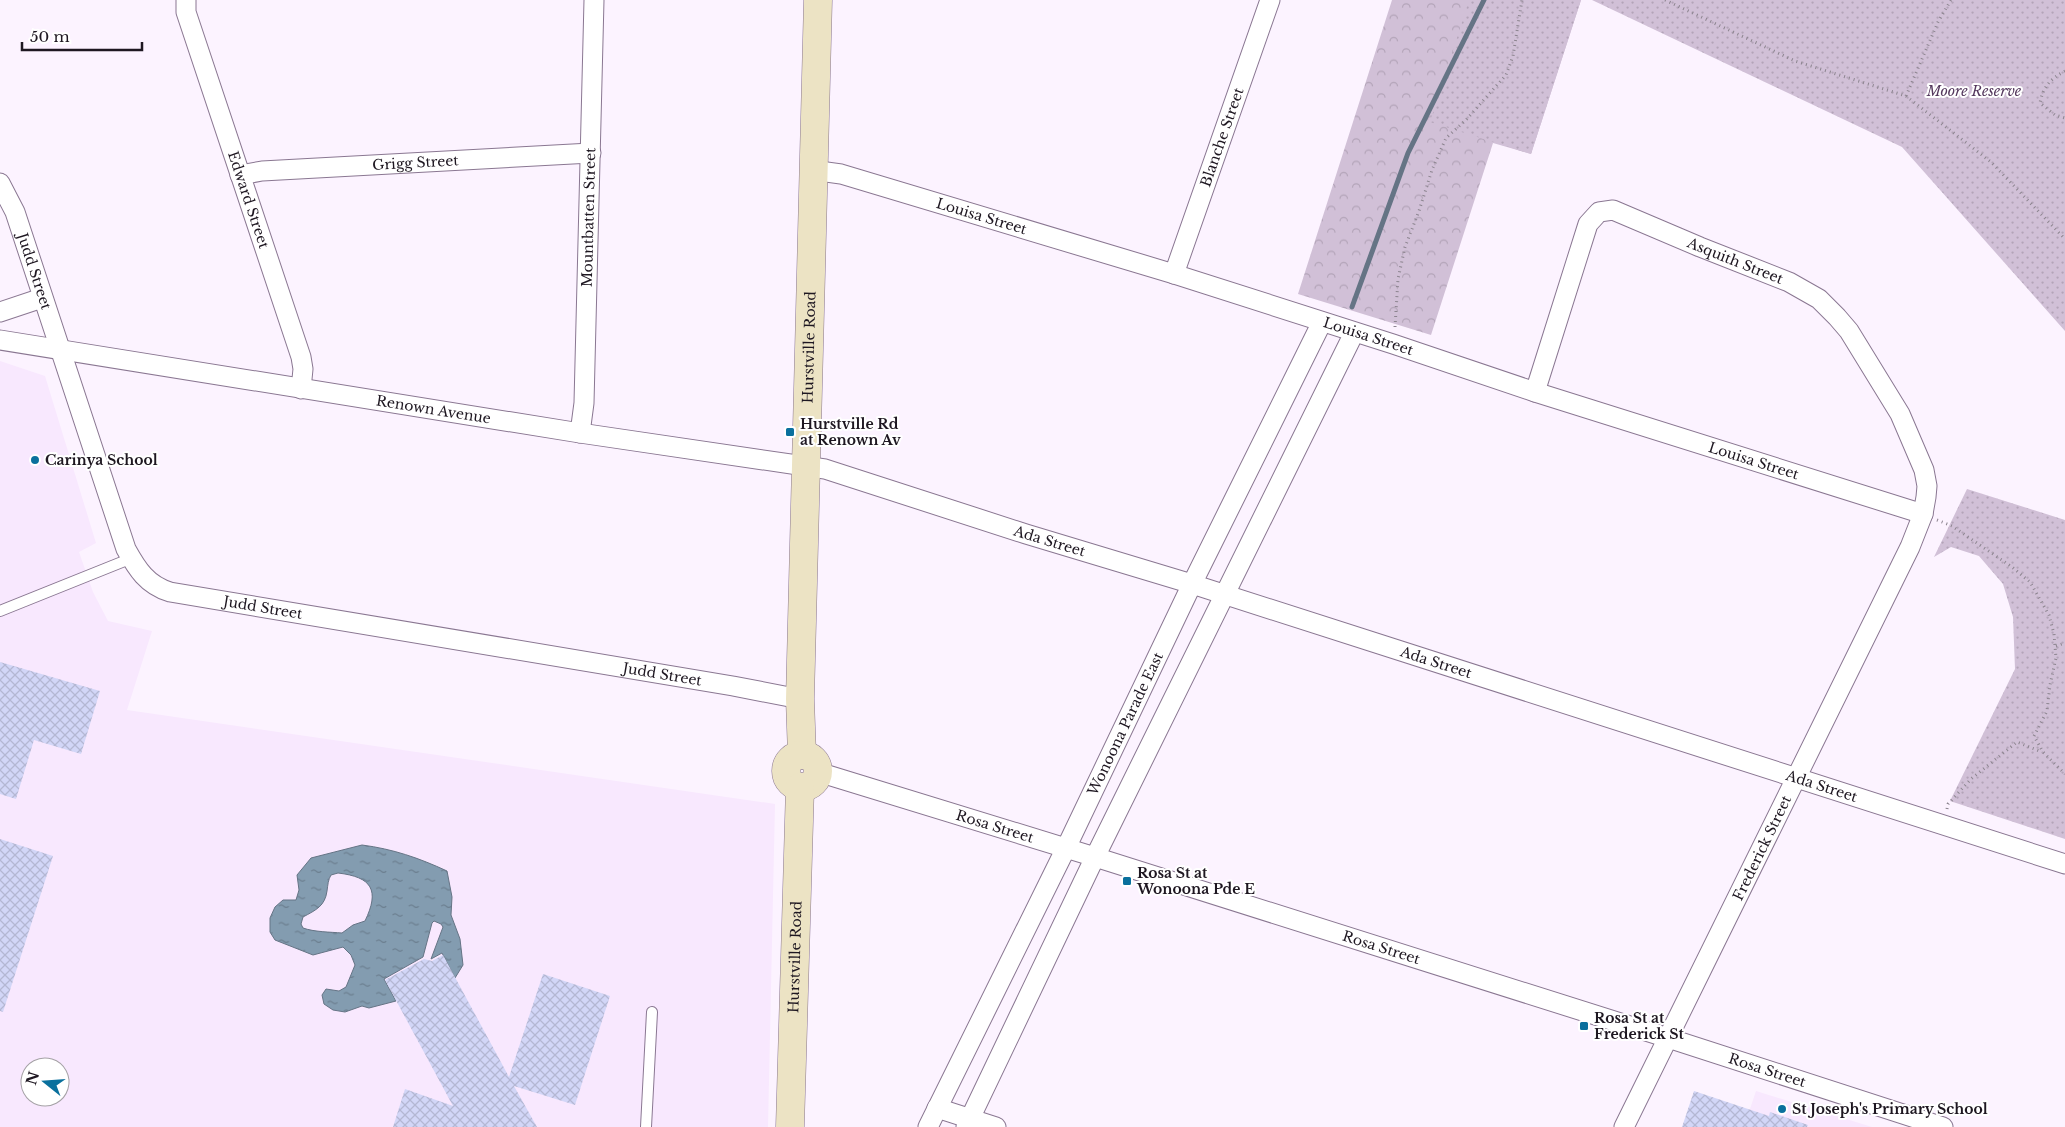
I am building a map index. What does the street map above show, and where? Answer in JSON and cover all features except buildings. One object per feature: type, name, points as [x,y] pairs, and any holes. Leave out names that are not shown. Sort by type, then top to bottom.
[{"type":"main road","name":"Hurstville Road","points":[[790,1127],[806,771],[800,699],[812,170],[818,0]]},
{"type":"street","name":"Mountbatten Street","points":[[580,433],[584,403],[594,0]]},
{"type":"street","name":"Blanche Street","points":[[1174,274],[1270,0]]},
{"type":"street","name":"Edward Street","points":[[186,6],[301,357],[303,369],[301,388]]},
{"type":"street","name":"Grigg Street","points":[[240,175],[262,171],[591,153]]},
{"type":"street","name":"Louisa Street","points":[[812,170],[841,174],[1174,274],[1536,392],[1923,514]]},
{"type":"street","name":"Judd Street","points":[[0,182],[13,207],[123,540],[146,579],[157,587],[170,592],[733,686],[800,699]]},
{"type":"street","name":"Asquith Street","points":[[1536,392],[1588,224],[1594,216],[1603,210],[1621,212],[1700,247],[1783,278],[1811,294],[1828,307],[1849,331],[1900,414],[1926,478],[1927,486],[1923,514]]},
{"type":"street","points":[[0,312],[42,298]]},
{"type":"street","name":"Wonoona Parade East","points":[[928,1127],[1066,848],[1192,584],[1322,322]]},
{"type":"street","points":[[968,1123],[1095,857],[1354,333]]},
{"type":"street","name":"Renown Avenue","points":[[0,340],[806,468]]},
{"type":"street","name":"Ada Street","points":[[806,468],[825,469],[1026,534],[1192,584],[2065,864]]},
{"type":"street","name":"Frederick Street","points":[[1624,1127],[1910,547],[1923,514]]},
{"type":"street","name":"Rosa Street","points":[[806,771],[1095,857],[1943,1127]]},
{"type":"street","points":[[937,1108],[968,1123],[996,1127]]},
{"type":"lane","points":[[0,611],[132,558]]},
{"type":"lane","points":[[646,1127],[652,1012]]},
{"type":"path","points":[[1393,344],[1398,279],[1405,247],[1432,170],[1446,138],[1466,120],[1506,75],[1513,56],[1522,0]]},
{"type":"path","points":[[1665,0],[1795,62],[1906,96],[1991,162],[2065,239]]},
{"type":"path","points":[[1906,96],[1938,22],[1951,0]]},
{"type":"path","points":[[2065,71],[2042,90],[2040,103],[2055,115],[2065,118]]},
{"type":"path","points":[[1923,514],[1952,526],[2030,582],[2049,615],[2056,646],[2056,658],[2047,711],[2034,736],[2043,752],[2065,774]]},
{"type":"path","points":[[2056,646],[2065,643]]},
{"type":"path","points":[[1944,826],[1948,804],[1971,779],[2012,745],[2017,742],[2043,752]]},
{"type":"shaded area","points":[[0,361],[45,376],[96,543],[79,552],[93,592],[108,621],[152,631],[127,710],[775,804],[768,1127],[0,1127]]},
{"type":"shaded area","name":"St Joseph's Primary School","points":[[1756,1091],[1872,1127],[1744,1127]]},
{"type":"green space","points":[[1392,0],[1581,0],[1531,154],[1493,143],[1431,335],[1298,294]]},
{"type":"green space","points":[[1469,0],[1581,0],[1531,154],[1430,122]]},
{"type":"green space","name":"Moore Reserve","points":[[1592,0],[2065,0],[2065,331],[1902,147]]},
{"type":"green space","points":[[1967,489],[2065,520],[2065,839],[1950,801],[2015,669],[2013,617],[2003,584],[1979,556],[1951,547],[1934,557]]},
{"type":"water","points":[[362,845],[406,855],[447,871],[452,897],[451,915],[460,939],[463,965],[455,978],[442,953],[431,959],[443,927],[434,921],[423,957],[384,979],[396,1001],[369,1008],[362,1006],[345,1012],[333,1010],[324,1004],[322,995],[326,989],[339,991],[346,987],[355,965],[351,955],[343,947],[313,955],[275,940],[270,932],[270,918],[275,907],[283,900],[296,900],[299,890],[297,875],[311,858]],"holes":[[[338,873],[350,875],[365,882],[370,887],[372,893],[370,910],[365,921],[353,925],[342,933],[303,928],[301,924],[303,917],[316,910],[322,904],[331,875]]]},
{"type":"waterway","points":[[1352,307],[1408,153],[1484,0]]},
{"type":"place","name":"Hurstville Rd at Renown Av","points":[[790,432]]},
{"type":"place","name":"Carinya School","points":[[35,460]]},
{"type":"place","name":"Rosa St at Wonoona Pde E","points":[[1127,881]]},
{"type":"place","name":"Rosa St at Frederick St","points":[[1584,1026]]},
{"type":"place","name":"St Joseph's Primary School","points":[[1782,1109]]}]
